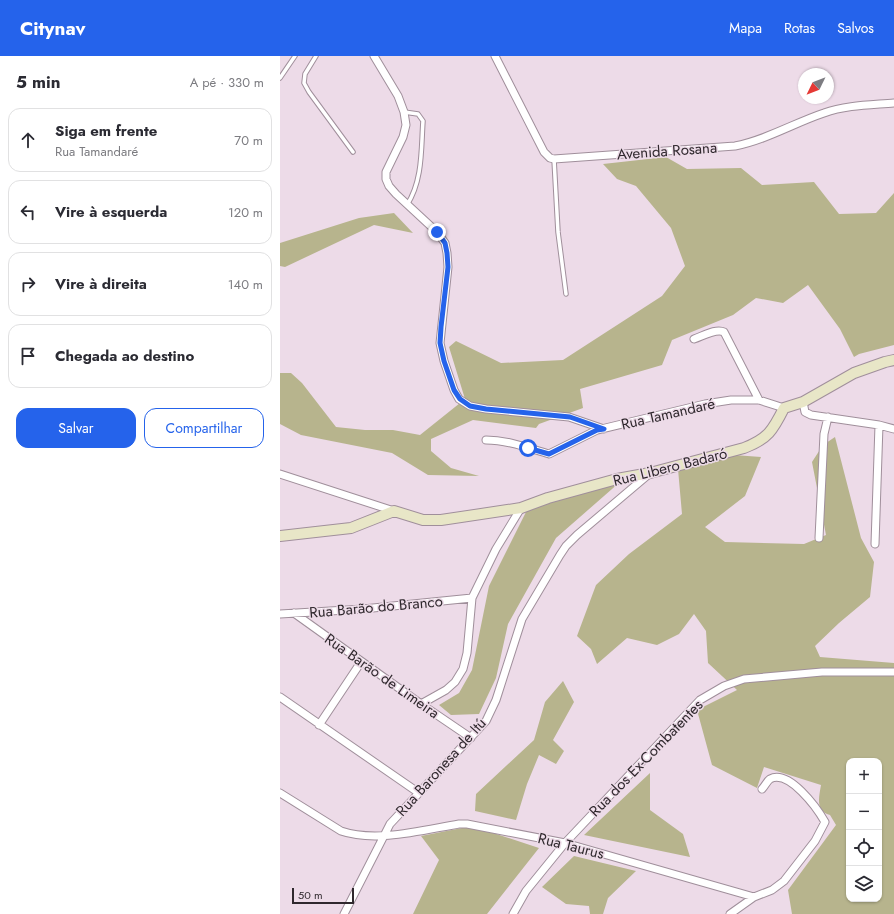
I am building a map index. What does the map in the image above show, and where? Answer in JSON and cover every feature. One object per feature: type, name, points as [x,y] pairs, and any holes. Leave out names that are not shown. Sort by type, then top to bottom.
[{"type":"street","points":[[374,56],[398,96],[404,112],[406,125],[403,137],[386,172],[386,179],[389,186],[407,205],[437,232],[445,243],[448,267],[440,343],[444,361],[454,390],[460,399],[470,406],[486,409],[570,417],[604,429]]},
{"type":"street","points":[[495,56],[544,152],[550,158],[554,159]]},
{"type":"street","name":"Avenida Rosana","points":[[554,159],[735,146],[752,142],[825,112],[842,108],[894,103]]},
{"type":"street","points":[[694,339],[720,330],[724,332],[759,400]]},
{"type":"street","points":[[784,408],[803,402],[854,373],[894,360]]},
{"type":"street","name":"Rua Tamandaré","points":[[486,440],[499,440],[549,454],[597,430],[705,404],[731,400],[759,400],[784,408]]},
{"type":"street","points":[[803,402],[805,412],[810,415],[879,425],[894,429]]},
{"type":"street","name":"Rua Libero Badaró","points":[[394,511],[423,520],[441,520],[521,508],[548,498],[617,479],[650,473],[756,444],[772,430],[784,408]]},
{"type":"street","points":[[819,538],[824,434],[828,418]]},
{"type":"street","points":[[875,544],[879,425]]},
{"type":"street","name":"Rua Baronesa de Itú","points":[[344,914],[390,824],[486,721],[496,700],[522,619],[566,546],[576,535],[650,473]]},
{"type":"street","points":[[280,474],[394,511]]},
{"type":"street","points":[[421,704],[446,690],[455,682],[463,669],[468,653],[472,598],[496,549],[521,508]]},
{"type":"street","points":[[280,536],[351,528],[394,511]]},
{"type":"street","name":"Rua Barão do Branco","points":[[280,614],[363,609],[472,598]]},
{"type":"street","name":"Rua Barão de Limeira","points":[[294,614],[471,738]]},
{"type":"street","points":[[319,725],[361,662]]},
{"type":"street","name":"Rua dos Ex-Combatentes","points":[[513,914],[526,891],[565,843],[700,700],[712,692],[744,679],[822,672],[894,672]]},
{"type":"street","points":[[280,697],[419,793]]},
{"type":"street","points":[[730,914],[754,897],[772,890],[784,881],[815,841],[825,822],[808,798],[784,778],[776,777],[769,780],[762,789]]},
{"type":"street","name":"Rua Taurus","points":[[280,793],[341,831],[350,834],[362,836],[384,836],[467,824],[565,843],[754,897]]},
{"type":"lane","points":[[280,78],[295,56]]},
{"type":"lane","points":[[316,56],[305,74],[304,83],[353,152]]},
{"type":"lane","points":[[404,112],[418,114],[423,121],[418,179],[416,189],[407,205]]},
{"type":"lane","points":[[554,159],[558,232],[566,294]]},
{"type":"shaded area","points":[[666,157],[687,169],[741,168],[762,185],[814,182],[839,214],[876,213],[894,193],[894,345],[859,354],[854,357],[840,329],[808,285],[783,303],[756,298],[733,315],[672,340],[662,365],[580,389],[583,408],[539,424],[536,428],[473,420],[431,439],[431,451],[451,468],[479,476],[428,475],[392,453],[301,435],[280,424],[280,373],[291,373],[302,383],[336,427],[365,430],[393,430],[420,435],[465,399],[449,347],[456,341],[501,363],[563,360],[662,296],[685,266],[671,228],[636,186],[617,179],[603,164]]},
{"type":"shaded area","points":[[394,213],[413,233],[374,225],[285,267],[280,266],[280,243],[359,218]]},
{"type":"shaded area","points":[[835,437],[861,538],[874,562],[870,597],[839,623],[815,646],[820,657],[894,663],[894,914],[792,914],[788,890],[836,825],[830,815],[825,813],[820,807],[819,799],[821,785],[764,767],[757,788],[712,765],[697,710],[737,690],[708,663],[706,631],[694,614],[679,634],[657,645],[627,638],[597,664],[591,649],[577,636],[596,585],[629,554],[682,514],[678,469],[734,455],[761,457],[745,496],[705,527],[725,542],[804,544],[826,535],[812,462],[823,445]]},
{"type":"shaded area","points":[[620,482],[556,538],[508,624],[496,678],[479,714],[451,715],[439,705],[459,693],[472,670],[489,586],[528,508]]},
{"type":"shaded area","points":[[563,681],[574,702],[553,740],[564,751],[556,764],[539,755],[527,784],[516,820],[475,811],[476,794],[534,740],[545,702]]},
{"type":"shaded area","points":[[650,773],[650,810],[683,834],[690,857],[584,835]]},
{"type":"shaded area","points":[[472,826],[539,848],[487,914],[413,914],[439,860],[421,836]]},
{"type":"shaded area","points":[[574,856],[636,871],[608,898],[603,914],[590,914],[589,906],[566,904],[542,887]]},
{"type":"route","points":[[437,232],[445,243],[448,267],[445,284],[440,343],[444,361],[454,390],[460,399],[470,406],[486,409],[512,410],[570,417],[604,429],[597,430],[549,454],[528,448]]}]
